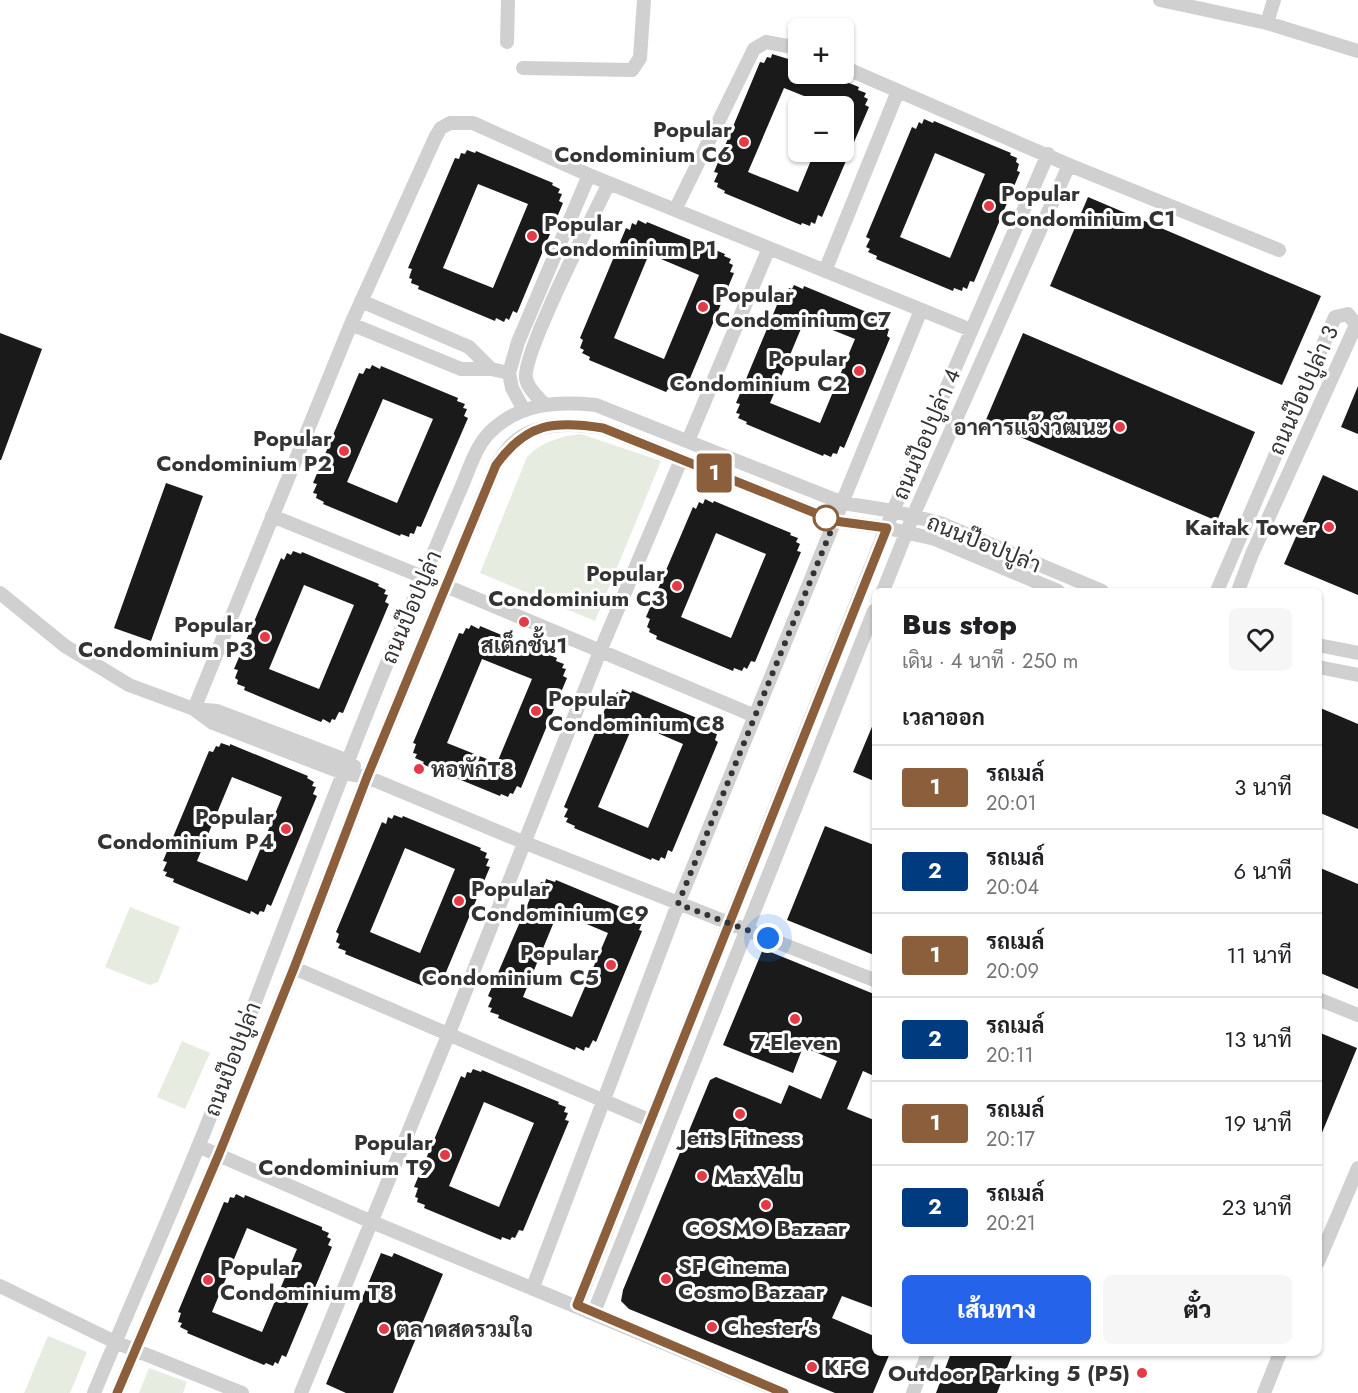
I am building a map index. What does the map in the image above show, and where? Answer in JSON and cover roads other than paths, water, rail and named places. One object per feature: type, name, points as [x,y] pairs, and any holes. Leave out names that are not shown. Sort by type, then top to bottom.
[{"type":"street","points":[[507,42],[508,0]]},
{"type":"street","points":[[523,68],[632,70],[640,58],[644,0]]},
{"type":"street","points":[[1160,0],[1267,23],[1358,51]]},
{"type":"street","points":[[1267,23],[1274,0]]},
{"type":"street","points":[[675,210],[754,50],[766,42],[788,46]]},
{"type":"street","points":[[854,72],[1069,165],[1280,250]]},
{"type":"street","points":[[825,271],[898,91]]},
{"type":"street","points":[[194,709],[351,324],[436,136],[446,125],[456,121],[472,123],[589,175],[970,330]]},
{"type":"street","name":"ถนนป๊อปปูล่า 4","points":[[577,1305],[893,511],[1048,154]]},
{"type":"street","name":"ถนนป๊อปปูล่า 4","points":[[884,588],[906,532],[1069,165]]},
{"type":"street","points":[[524,410],[512,388],[509,373],[518,342],[589,175]]},
{"type":"street","points":[[544,404],[529,387],[526,367],[536,339],[609,183]]},
{"type":"street","points":[[688,441],[769,248]]},
{"type":"street","points":[[991,289],[1010,296]]},
{"type":"street","points":[[361,301],[469,347],[491,369]]},
{"type":"street","points":[[533,1287],[678,904],[921,310]]},
{"type":"street","name":"ถนนป๊อปปูล่า 3","points":[[1218,588],[1335,317],[1348,314],[1356,325],[1252,554],[1239,588]]},
{"type":"street","points":[[351,324],[461,369],[491,369],[509,373]]},
{"type":"street","name":"ถนนป๊อปปูล่า","points":[[94,1393],[198,1146],[345,766],[423,577],[486,436],[506,419],[544,404],[567,402],[596,405],[843,503],[893,511],[940,524],[1095,588]]},
{"type":"street","points":[[1291,415],[1306,435]]},
{"type":"street","name":"ถนนป๊อปปูล่า","points":[[117,1393],[219,1154],[294,968],[367,777],[496,465],[510,446],[522,437],[546,427],[581,424],[603,428],[835,521],[887,528],[935,539],[1051,588]]},
{"type":"street","points":[[301,1393],[449,1033],[601,649],[681,460]]},
{"type":"street","points":[[272,516],[423,577]]},
{"type":"street","points":[[1235,548],[1252,554]]},
{"type":"street","points":[[446,586],[601,649],[755,716]]},
{"type":"street","points":[[0,593],[65,646],[129,685],[194,709],[213,723],[345,766],[523,842],[872,979]]},
{"type":"street","points":[[594,1312],[872,616]]},
{"type":"street","points":[[1322,646],[1358,653]]},
{"type":"street","points":[[1322,668],[1358,675]]},
{"type":"street","points":[[786,782],[803,789]]},
{"type":"street","points":[[294,968],[651,1121]]},
{"type":"street","points":[[1322,1001],[1358,1015]]},
{"type":"street","points":[[198,1146],[372,1222],[594,1312],[784,1393]]},
{"type":"street","points":[[1322,1253],[1358,1168]]},
{"type":"street","points":[[0,1286],[116,1342],[242,1393]]},
{"type":"street","points":[[913,1393],[927,1356]]},
{"type":"street","points":[[1264,1393],[1280,1356]]},
{"type":"street","points":[[754,1379],[796,1393]]},
{"type":"place","name":"Popular Condominium C6","points":[[744,142]]},
{"type":"place","name":"Popular Condominium C1","points":[[989,206]]},
{"type":"place","name":"Popular Condominium P1","points":[[532,236]]},
{"type":"place","name":"Popular Condominium C7","points":[[703,307]]},
{"type":"place","name":"Popular Condominium C2","points":[[859,371]]},
{"type":"place","name":"อาคารแจ้งวัฒนะ","points":[[1120,427]]},
{"type":"place","name":"Popular Condominium P2","points":[[344,451]]},
{"type":"place","name":"Kaitak Tower","points":[[1329,527]]},
{"type":"place","name":"Popular Condominium C3","points":[[677,586]]},
{"type":"place","name":"สเต็กชั้น1","points":[[524,622]]},
{"type":"place","name":"Popular Condominium P3","points":[[265,637]]},
{"type":"place","name":"Popular Condominium C8","points":[[536,711]]},
{"type":"place","name":"หอพักT8","points":[[419,769]]},
{"type":"place","name":"Popular Condominium P4","points":[[286,829]]},
{"type":"place","name":"Popular Condominium C9","points":[[459,901]]},
{"type":"place","name":"Popular Condominium C5","points":[[611,965]]},
{"type":"place","name":"7-Eleven","points":[[795,1019]]},
{"type":"place","name":"Jetts Fitness","points":[[740,1114]]},
{"type":"place","name":"Popular Condominium T9","points":[[445,1155]]},
{"type":"place","name":"MaxValu","points":[[702,1176]]},
{"type":"place","name":"COSMO Bazaar","points":[[766,1205]]},
{"type":"place","name":"SF Cinema Cosmo Bazaar","points":[[666,1279]]},
{"type":"place","name":"Popular Condominium T8","points":[[208,1280]]},
{"type":"place","name":"Chester's","points":[[712,1327]]},
{"type":"place","name":"ตลาดสดรวมใจ","points":[[384,1329]]},
{"type":"place","name":"KFC","points":[[812,1367]]},
{"type":"place","name":"Outdoor Parking 5 (P5)","points":[[1142,1373]]}]
